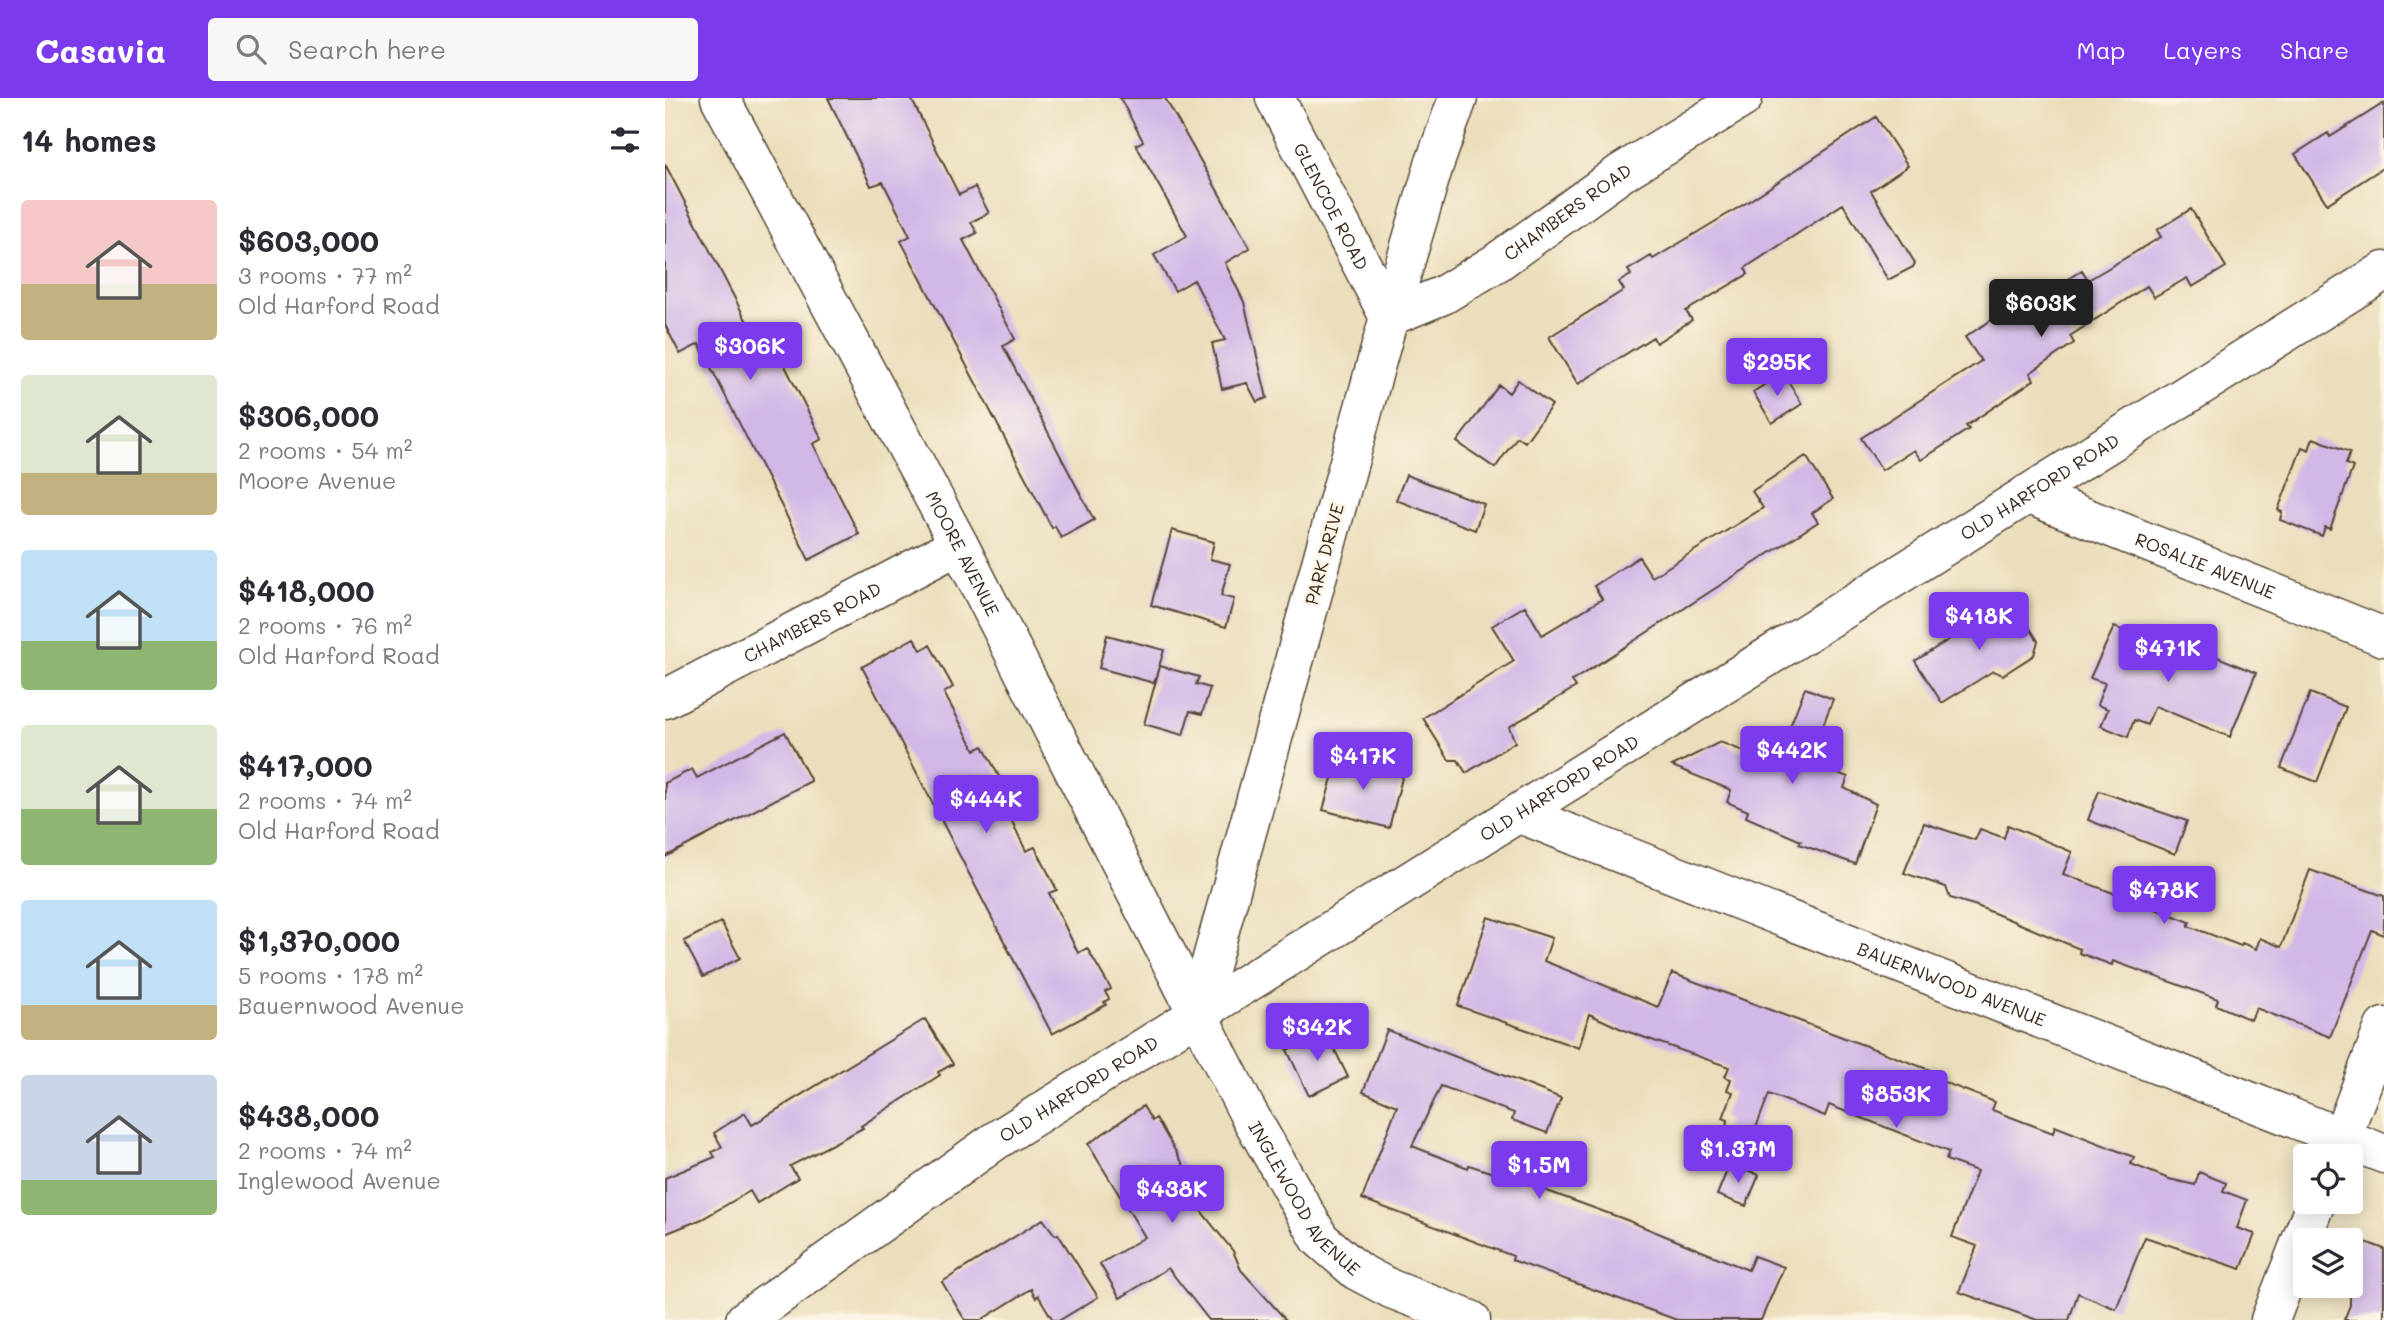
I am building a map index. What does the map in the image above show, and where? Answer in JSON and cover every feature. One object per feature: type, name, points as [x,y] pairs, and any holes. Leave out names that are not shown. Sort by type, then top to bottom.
[{"type":"street","name":"MOORE AVENUE","points":[[720,98],[959,545],[1197,1013]]},
{"type":"street","name":"GLENCOE ROAD","points":[[1275,98],[1389,317]]},
{"type":"street","name":"PARK DRIVE","points":[[1197,1013],[1389,317],[1434,165],[1458,98]]},
{"type":"street","name":"CHAMBERS ROAD","points":[[1389,317],[1443,295],[1496,262],[1621,173],[1743,98]]},
{"type":"street","name":"OLD HARFORD ROAD","points":[[745,1320],[995,1141],[2384,271]]},
{"type":"street","name":"ROSALIE AVENUE","points":[[2027,494],[2384,637]]},
{"type":"street","name":"CHAMBERS ROAD","points":[[665,699],[959,545]]},
{"type":"street","name":"BAUERNWOOD AVENUE","points":[[1520,814],[2331,1144]]},
{"type":"street","name":"INGLEWOOD AVENUE","points":[[1197,1013],[1246,1109],[1321,1239],[1369,1277],[1471,1320]]},
{"type":"street","points":[[2339,1144],[2384,1027]]},
{"type":"street","name":"BAUERNWOOD AVENUE","points":[[2363,1151],[2384,1154]]},
{"type":"street","points":[[2270,1320],[2311,1214]]},
{"type":"building","points":[[828,98],[911,98],[959,195],[975,187],[989,213],[971,222],[977,233],[963,240],[1015,339],[1003,346],[1094,520],[1061,538],[1055,526],[1052,528],[901,241],[910,236],[883,182],[871,186]]},
{"type":"building","points":[[1120,98],[1165,98],[1250,248],[1225,263],[1244,302],[1267,398],[1257,402],[1247,383],[1222,389],[1212,343],[1225,340],[1194,280],[1175,291],[1154,255],[1187,236],[1136,145],[1143,141]]},
{"type":"building","points":[[2384,103],[2384,167],[2327,204],[2295,154],[2328,133],[2330,137]]},
{"type":"building","points":[[1876,117],[1908,166],[1871,191],[1915,263],[1913,267],[1888,280],[1843,204],[1745,268],[1748,274],[1686,311],[1692,320],[1656,343],[1653,337],[1578,384],[1549,337],[1624,290],[1619,282],[1631,275],[1628,270],[1651,256],[1653,259],[1746,203]]},
{"type":"building","points":[[665,164],[760,347],[763,346],[771,361],[780,356],[822,439],[813,444],[859,534],[809,560],[699,344],[680,354],[665,325]]},
{"type":"building","points":[[2191,209],[2226,267],[2192,287],[2187,278],[2154,297],[2147,286],[2070,336],[2074,343],[2030,373],[2034,380],[1966,426],[1969,429],[1921,460],[1914,450],[1882,470],[1861,438],[1981,361],[1965,337],[2040,289],[2044,295],[2082,270],[2088,280],[2161,237],[2157,230]]},
{"type":"building","points":[[1783,373],[1802,404],[1772,423],[1753,392]]},
{"type":"building","points":[[1518,380],[1552,405],[1525,442],[1517,437],[1495,468],[1457,442],[1499,385],[1509,393]]},
{"type":"building","points":[[2313,438],[2350,452],[2346,464],[2353,467],[2330,529],[2325,527],[2322,536],[2280,520],[2282,512],[2278,510],[2302,447],[2309,450]]},
{"type":"building","points":[[1806,456],[1833,499],[1812,513],[1818,522],[1572,681],[1576,687],[1509,727],[1515,742],[1466,773],[1458,760],[1449,760],[1423,718],[1514,661],[1492,626],[1525,606],[1542,635],[1602,599],[1594,586],[1639,557],[1652,577],[1763,508],[1752,491]]},
{"type":"building","points":[[1406,475],[1484,504],[1475,530],[1396,500]]},
{"type":"building","points":[[1172,530],[1214,542],[1210,559],[1230,564],[1221,596],[1234,599],[1226,627],[1151,605]]},
{"type":"building","points":[[2012,600],[2038,641],[2034,655],[2003,675],[1993,671],[1942,703],[1915,661]]},
{"type":"building","points":[[2114,627],[2138,636],[2141,630],[2211,659],[2213,655],[2256,673],[2230,737],[2155,706],[2147,725],[2134,720],[2128,737],[2101,726],[2108,709],[2097,705],[2105,683],[2090,678]]},
{"type":"building","points":[[1107,635],[1164,650],[1154,683],[1099,668]]},
{"type":"building","points":[[914,638],[921,650],[930,645],[953,687],[944,693],[975,750],[983,746],[1005,788],[998,792],[1026,851],[1035,847],[1057,890],[1049,893],[1078,953],[1087,948],[1111,989],[1105,992],[1109,999],[1104,1002],[1106,1005],[1052,1034],[862,667]]},
{"type":"building","points":[[1160,666],[1199,677],[1196,684],[1210,688],[1202,714],[1190,711],[1183,735],[1144,724]]},
{"type":"building","points":[[1805,688],[1833,699],[1809,762],[1848,777],[1844,788],[1876,804],[1855,864],[1799,844],[1801,841],[1746,817],[1748,811],[1727,802],[1731,790],[1672,766],[1720,742],[1761,758],[1765,746],[1780,752]]},
{"type":"building","points":[[2310,693],[2346,707],[2317,782],[2281,768]]},
{"type":"building","points":[[785,732],[811,781],[665,857],[665,783],[692,769],[697,778]]},
{"type":"building","points":[[1338,757],[1403,774],[1389,828],[1323,810]]},
{"type":"building","points":[[2099,791],[2187,821],[2175,854],[2088,820]]},
{"type":"building","points":[[1924,823],[1975,840],[1980,829],[2004,838],[2008,825],[2072,852],[2063,874],[2190,922],[2188,926],[2256,949],[2260,938],[2281,947],[2310,870],[2384,896],[2384,935],[2372,930],[2330,1037],[2256,1008],[2251,1020],[2216,1005],[2218,999],[2113,961],[2112,965],[2079,953],[2080,949],[1977,906],[1950,898],[1946,887],[1904,873]]},
{"type":"building","points":[[1488,917],[1552,938],[1544,961],[1658,1007],[1672,973],[1930,1070],[1928,1076],[1995,1102],[1992,1110],[2053,1133],[2055,1126],[2134,1157],[2131,1164],[2169,1179],[2195,1185],[2199,1172],[2226,1183],[2223,1191],[2247,1200],[2237,1228],[2255,1234],[2241,1269],[2145,1237],[2116,1309],[2078,1293],[2069,1320],[2037,1320],[1959,1292],[1977,1246],[1952,1237],[1977,1171],[1946,1160],[1949,1152],[1829,1105],[1825,1116],[1769,1094],[1744,1159],[1717,1149],[1728,1120],[1723,1118],[1733,1092],[1727,1090],[1731,1079],[1725,1077],[1729,1067],[1626,1031],[1589,1014],[1579,1048],[1458,1006]]},
{"type":"building","points":[[721,922],[740,958],[703,977],[684,941]]},
{"type":"building","points":[[925,1019],[953,1064],[938,1072],[940,1075],[861,1126],[863,1128],[790,1166],[798,1178],[757,1203],[750,1191],[702,1219],[665,1234],[665,1178],[715,1157],[712,1152],[722,1147],[714,1133],[745,1113],[752,1125]]},
{"type":"building","points":[[1325,1030],[1348,1077],[1309,1096],[1287,1050]]},
{"type":"building","points":[[1387,1030],[1561,1098],[1547,1133],[1512,1120],[1514,1113],[1441,1086],[1412,1146],[1468,1168],[1469,1165],[1624,1219],[1748,1270],[1754,1256],[1784,1267],[1761,1320],[1677,1320],[1512,1260],[1513,1256],[1362,1199],[1397,1106],[1363,1092]]},
{"type":"building","points":[[1143,1106],[1152,1121],[1156,1118],[1206,1203],[1198,1207],[1233,1251],[1241,1270],[1286,1320],[1209,1320],[1168,1268],[1120,1298],[1100,1264],[1145,1237],[1088,1144]]},
{"type":"building","points":[[1730,1163],[1759,1175],[1746,1206],[1717,1195]]},
{"type":"building","points":[[1043,1219],[1055,1235],[1058,1234],[1098,1297],[1060,1320],[1053,1320],[1038,1295],[1036,1298],[1031,1289],[981,1320],[965,1320],[942,1282]]},
{"type":"building","points":[[2363,1241],[2384,1249],[2384,1320],[2344,1320],[2350,1298],[2363,1298]]}]
